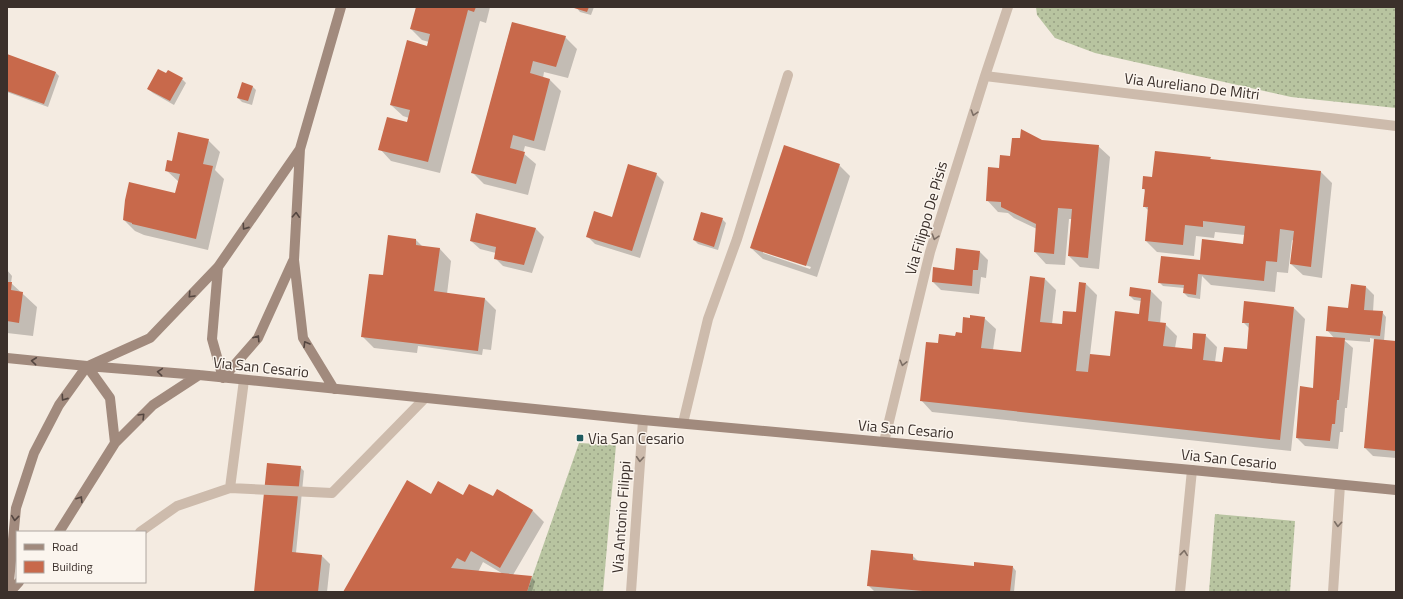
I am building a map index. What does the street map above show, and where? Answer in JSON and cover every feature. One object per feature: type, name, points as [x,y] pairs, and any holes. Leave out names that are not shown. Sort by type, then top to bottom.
[{"type":"main road","points":[[334,389],[303,338],[294,260],[300,149],[341,7]]},
{"type":"main road","points":[[9,592],[16,508],[34,453],[59,405],[87,366],[150,338],[218,267],[300,149]]},
{"type":"main road","points":[[223,378],[258,338],[294,260]]},
{"type":"main road","points":[[218,267],[212,339],[223,378]]},
{"type":"main road","name":"Via San Cesario","points":[[7,358],[198,375],[643,420],[1396,490]]},
{"type":"main road","points":[[87,366],[110,398],[115,443]]},
{"type":"main road","points":[[60,531],[115,443],[153,405],[198,375]]},
{"type":"main road","points":[[9,592],[18,583]]},
{"type":"street","name":"Via Filippo De Pisis","points":[[884,442],[930,252],[1008,7]]},
{"type":"street","points":[[682,423],[708,320],[737,239],[788,75]]},
{"type":"street","name":"Via Aureliano De Mitri","points":[[985,76],[1396,126]]},
{"type":"street","points":[[230,488],[244,380]]},
{"type":"street","points":[[141,531],[177,506],[230,488],[332,494],[424,398]]},
{"type":"street","name":"Via Antonio Filippi","points":[[631,592],[643,420]]},
{"type":"street","points":[[1180,592],[1192,470]]},
{"type":"street","points":[[1333,592],[1340,485]]},
{"type":"green space","points":[[1036,7],[1396,7],[1396,108],[1291,97],[1095,53],[1055,38],[1037,15]]},
{"type":"green space","points":[[579,443],[616,445],[603,592],[527,592]]},
{"type":"green space","points":[[1215,514],[1295,521],[1290,592],[1209,592]]},
{"type":"building","points":[[416,7],[476,7],[474,12],[468,10],[428,162],[378,150],[387,117],[407,122],[410,110],[390,105],[407,40],[427,46],[430,34],[410,29]]},
{"type":"building","points":[[589,7],[587,12],[574,8]]},
{"type":"building","points":[[512,22],[566,36],[556,67],[533,61],[530,73],[550,79],[534,141],[513,135],[510,148],[525,152],[516,184],[471,173]]},
{"type":"building","points":[[7,54],[56,72],[44,104],[7,91]]},
{"type":"building","points":[[158,69],[166,73],[168,70],[183,78],[170,101],[147,89]]},
{"type":"building","points":[[242,82],[253,86],[248,101],[237,98]]},
{"type":"building","points":[[1021,129],[1042,140],[1099,145],[1088,258],[1068,256],[1072,209],[1058,208],[1054,254],[1034,252],[1036,224],[1001,207],[1001,202],[986,201],[988,167],[999,168],[1000,155],[1010,156],[1012,138],[1020,138]]},
{"type":"building","points":[[178,132],[209,139],[203,164],[213,166],[196,239],[132,224],[123,220],[129,182],[175,193],[180,174],[165,171],[167,160],[172,161]]},
{"type":"building","points":[[784,145],[840,164],[806,266],[750,248]]},
{"type":"building","points":[[1155,151],[1211,157],[1210,159],[1321,171],[1311,267],[1290,264],[1294,231],[1280,229],[1277,262],[1266,261],[1264,281],[1198,274],[1196,295],[1183,293],[1184,285],[1158,283],[1161,256],[1200,260],[1202,239],[1243,244],[1245,226],[1203,221],[1203,227],[1185,225],[1183,245],[1145,241],[1148,207],[1143,207],[1145,189],[1142,189],[1143,176],[1152,177]]},
{"type":"building","points":[[628,164],[657,173],[632,251],[586,237],[594,211],[612,217]]},
{"type":"building","points":[[701,212],[723,218],[714,247],[693,240]]},
{"type":"building","points":[[476,213],[536,228],[524,265],[494,259],[496,247],[470,241]]},
{"type":"building","points":[[388,235],[416,239],[416,245],[440,248],[434,291],[485,298],[478,351],[361,337],[369,274],[383,275]]},
{"type":"building","points":[[956,248],[980,251],[978,270],[973,270],[972,286],[932,282],[933,267],[954,270]]},
{"type":"building","points":[[1030,276],[1045,278],[1040,322],[1062,324],[1063,311],[1076,312],[1079,282],[1086,283],[1076,371],[1088,372],[1090,354],[1110,356],[1115,311],[1139,314],[1141,298],[1129,296],[1130,287],[1151,290],[1148,321],[1166,323],[1163,346],[1192,349],[1193,333],[1206,334],[1203,360],[1222,362],[1224,347],[1247,349],[1249,323],[1242,323],[1244,301],[1294,307],[1280,440],[920,401],[926,342],[938,343],[939,334],[955,336],[956,332],[962,333],[963,317],[970,318],[970,315],[985,317],[981,348],[1021,352]]},
{"type":"building","points":[[7,282],[12,282],[11,290],[23,292],[19,323],[7,321]]},
{"type":"building","points":[[1351,284],[1366,286],[1364,310],[1383,311],[1380,336],[1326,331],[1328,306],[1348,308]]},
{"type":"building","points":[[1316,336],[1345,338],[1339,400],[1337,400],[1335,424],[1332,424],[1330,441],[1296,438],[1300,386],[1313,388]]},
{"type":"building","points":[[1374,339],[1396,341],[1396,451],[1364,448]]},
{"type":"building","points":[[267,463],[301,466],[292,552],[322,555],[318,592],[254,592]]},
{"type":"building","points":[[407,480],[431,494],[438,481],[463,495],[469,484],[493,496],[497,489],[533,510],[500,568],[471,551],[465,562],[457,558],[451,568],[532,576],[527,592],[343,592]]},
{"type":"building","points":[[871,550],[913,554],[913,560],[974,566],[974,562],[1013,566],[1010,592],[934,592],[867,586]]},
{"type":"place","name":"Via San Cesario","points":[[580,438]]}]
